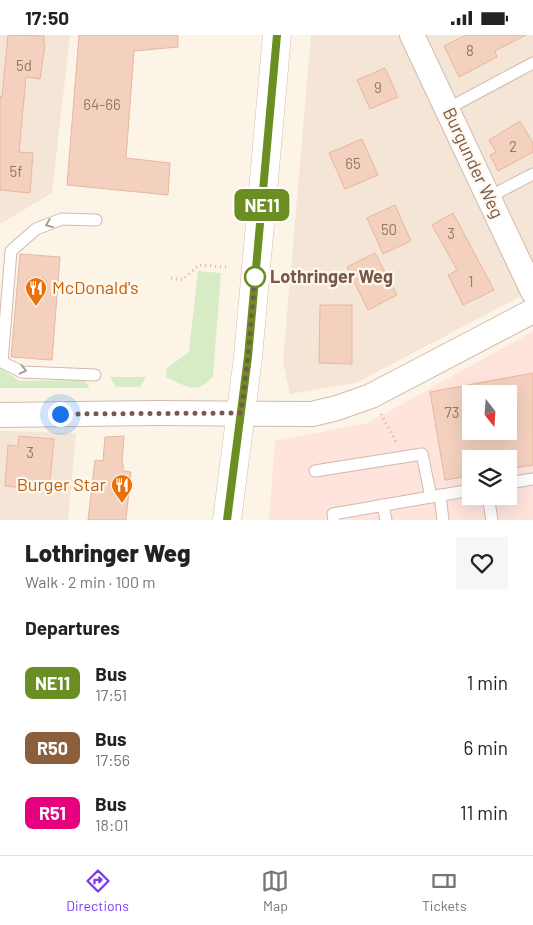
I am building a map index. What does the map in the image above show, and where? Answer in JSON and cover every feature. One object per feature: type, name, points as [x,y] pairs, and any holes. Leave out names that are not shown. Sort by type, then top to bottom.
[{"type":"main road","points":[[227,520],[248,357],[277,35]]},
{"type":"street","name":"Burgunder Weg","points":[[412,35],[533,292]]},
{"type":"street","points":[[0,415],[312,414],[337,408],[371,396],[533,311]]},
{"type":"lane","points":[[447,109],[533,63]]},
{"type":"lane","points":[[488,197],[533,173]]},
{"type":"lane","points":[[95,375],[22,372],[2,362],[11,251],[36,229],[62,219],[96,220]]},
{"type":"lane","points":[[315,471],[422,454],[443,520]]},
{"type":"lane","points":[[517,482],[533,479]]},
{"type":"lane","points":[[334,520],[332,514],[462,491]]},
{"type":"lane","points":[[383,505],[386,520]]},
{"type":"lane","points":[[490,505],[492,520]]},
{"type":"path","points":[[171,278],[182,280],[199,265],[226,267]]},
{"type":"path","points":[[371,396],[404,457]]},
{"type":"shaded area","points":[[0,35],[70,35],[52,193],[0,224]]},
{"type":"shaded area","points":[[311,35],[533,35],[533,290],[356,383],[290,394],[283,362]]},
{"type":"shaded area","points":[[533,331],[533,520],[269,520],[275,441],[368,423]]},
{"type":"shaded area","points":[[0,431],[76,433],[68,520],[0,520]]},
{"type":"green space","points":[[198,271],[221,273],[213,376],[201,386],[191,387],[166,377],[167,368],[189,352]]},
{"type":"green space","points":[[0,368],[20,381],[82,380],[88,384],[89,388],[0,388]]},
{"type":"green space","points":[[110,377],[146,377],[140,387],[116,387]]},
{"type":"building","points":[[8,35],[44,36],[45,45],[40,79],[26,77],[19,152],[33,153],[30,193],[0,190],[0,96],[2,97]]},
{"type":"building","points":[[79,35],[178,35],[178,47],[134,51],[126,158],[170,163],[168,195],[67,185]]},
{"type":"building","points":[[466,35],[526,35],[495,51],[497,57],[459,77],[444,46]]},
{"type":"building","points":[[385,68],[398,97],[370,109],[357,80]]},
{"type":"building","points":[[520,121],[533,143],[533,152],[498,171],[490,155],[496,152],[489,140]]},
{"type":"building","points":[[362,139],[378,175],[345,189],[329,153]]},
{"type":"building","points":[[395,205],[411,241],[383,254],[367,218]]},
{"type":"building","points":[[453,213],[494,290],[463,305],[448,275],[457,270],[432,225]]},
{"type":"building","points":[[375,253],[397,295],[368,310],[347,267]]},
{"type":"building","name":"McDonald's","points":[[20,254],[60,257],[52,360],[11,357]]},
{"type":"building","points":[[320,305],[352,305],[352,364],[319,363]]},
{"type":"building","points":[[533,373],[533,465],[517,468],[517,450],[462,450],[462,477],[445,480],[430,392],[462,386],[462,440],[518,440],[518,385],[468,385]]},
{"type":"building","points":[[19,436],[54,439],[49,490],[5,486],[8,445],[18,446]]},
{"type":"building","points":[[124,436],[123,471],[131,472],[126,520],[88,520],[95,460],[103,461],[105,437]]},
{"type":"bus line","name":"NE11","points":[[227,520],[248,357],[277,35]]},
{"type":"place","name":"Lothringer Weg","points":[[255,277]]},
{"type":"place","name":"McDonald's","points":[[36,307]]},
{"type":"place","name":"Burger Star","points":[[122,504]]},
{"type":"route","points":[[60,414],[241,413],[255,277]]}]
